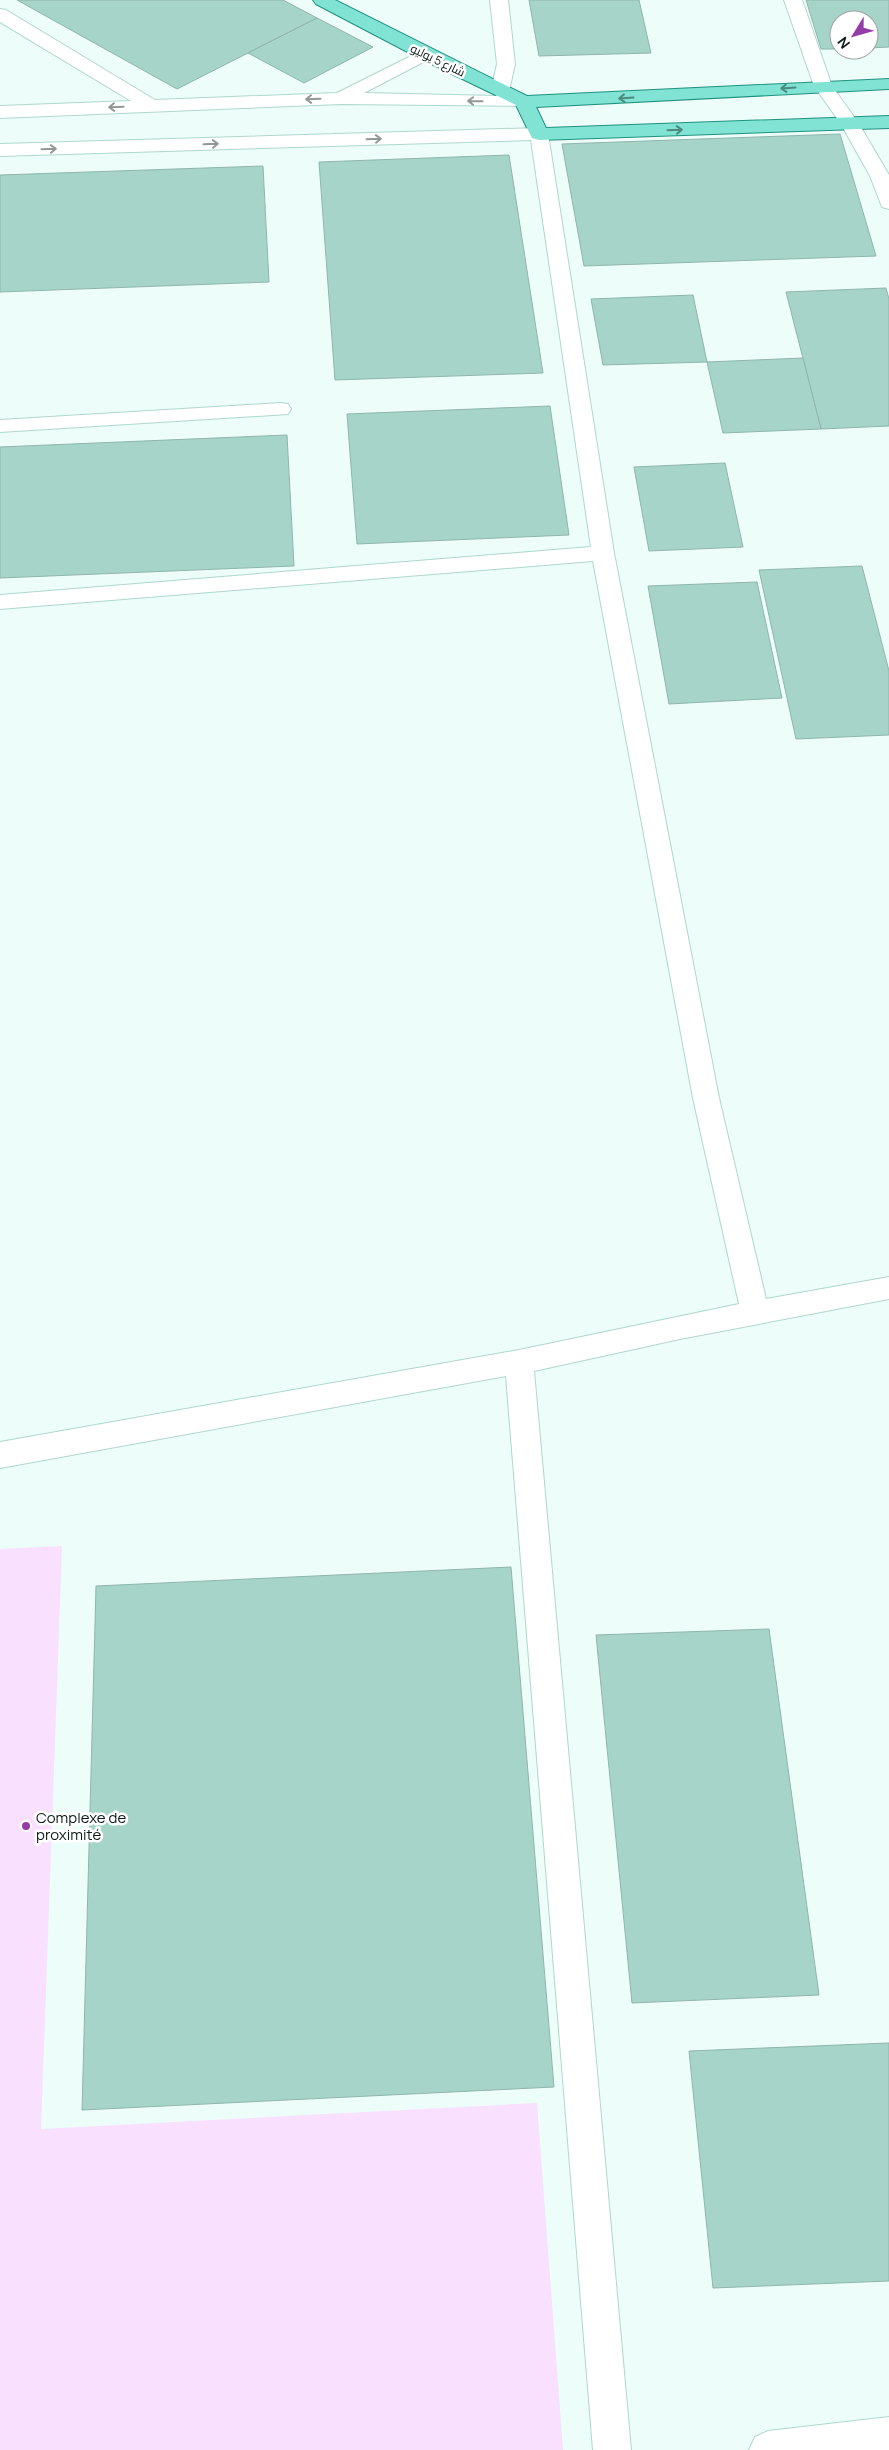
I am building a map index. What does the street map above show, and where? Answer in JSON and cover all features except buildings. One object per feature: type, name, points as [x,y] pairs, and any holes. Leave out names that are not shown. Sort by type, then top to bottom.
[{"type":"main road","name":"شارع 5 يوليو","points":[[322,0],[425,54],[524,102]]},
{"type":"main road","points":[[889,84],[823,86],[586,101],[524,102],[539,134],[889,122]]},
{"type":"street","points":[[499,0],[506,64],[500,91]]},
{"type":"street","points":[[793,0],[823,86],[850,124],[880,176],[889,203]]},
{"type":"street","points":[[0,14],[152,106]]},
{"type":"street","points":[[341,98],[425,54]]},
{"type":"street","points":[[0,112],[341,98],[524,102]]},
{"type":"street","points":[[0,150],[539,134],[603,553],[706,1098],[755,1312]]},
{"type":"street","points":[[0,426],[281,409]]},
{"type":"street","points":[[0,602],[603,553]]},
{"type":"street","points":[[0,1454],[519,1362],[755,1312],[889,1288]]},
{"type":"street","points":[[519,1362],[612,2450]]},
{"type":"street","points":[[768,2450],[889,2436]]},
{"type":"shaded area","name":"Complexe de proximité","points":[[62,1546],[41,2129],[537,2103],[563,2450],[0,2450],[0,1549]]},
{"type":"place","name":"Complexe de proximité","points":[[26,1826]]}]
